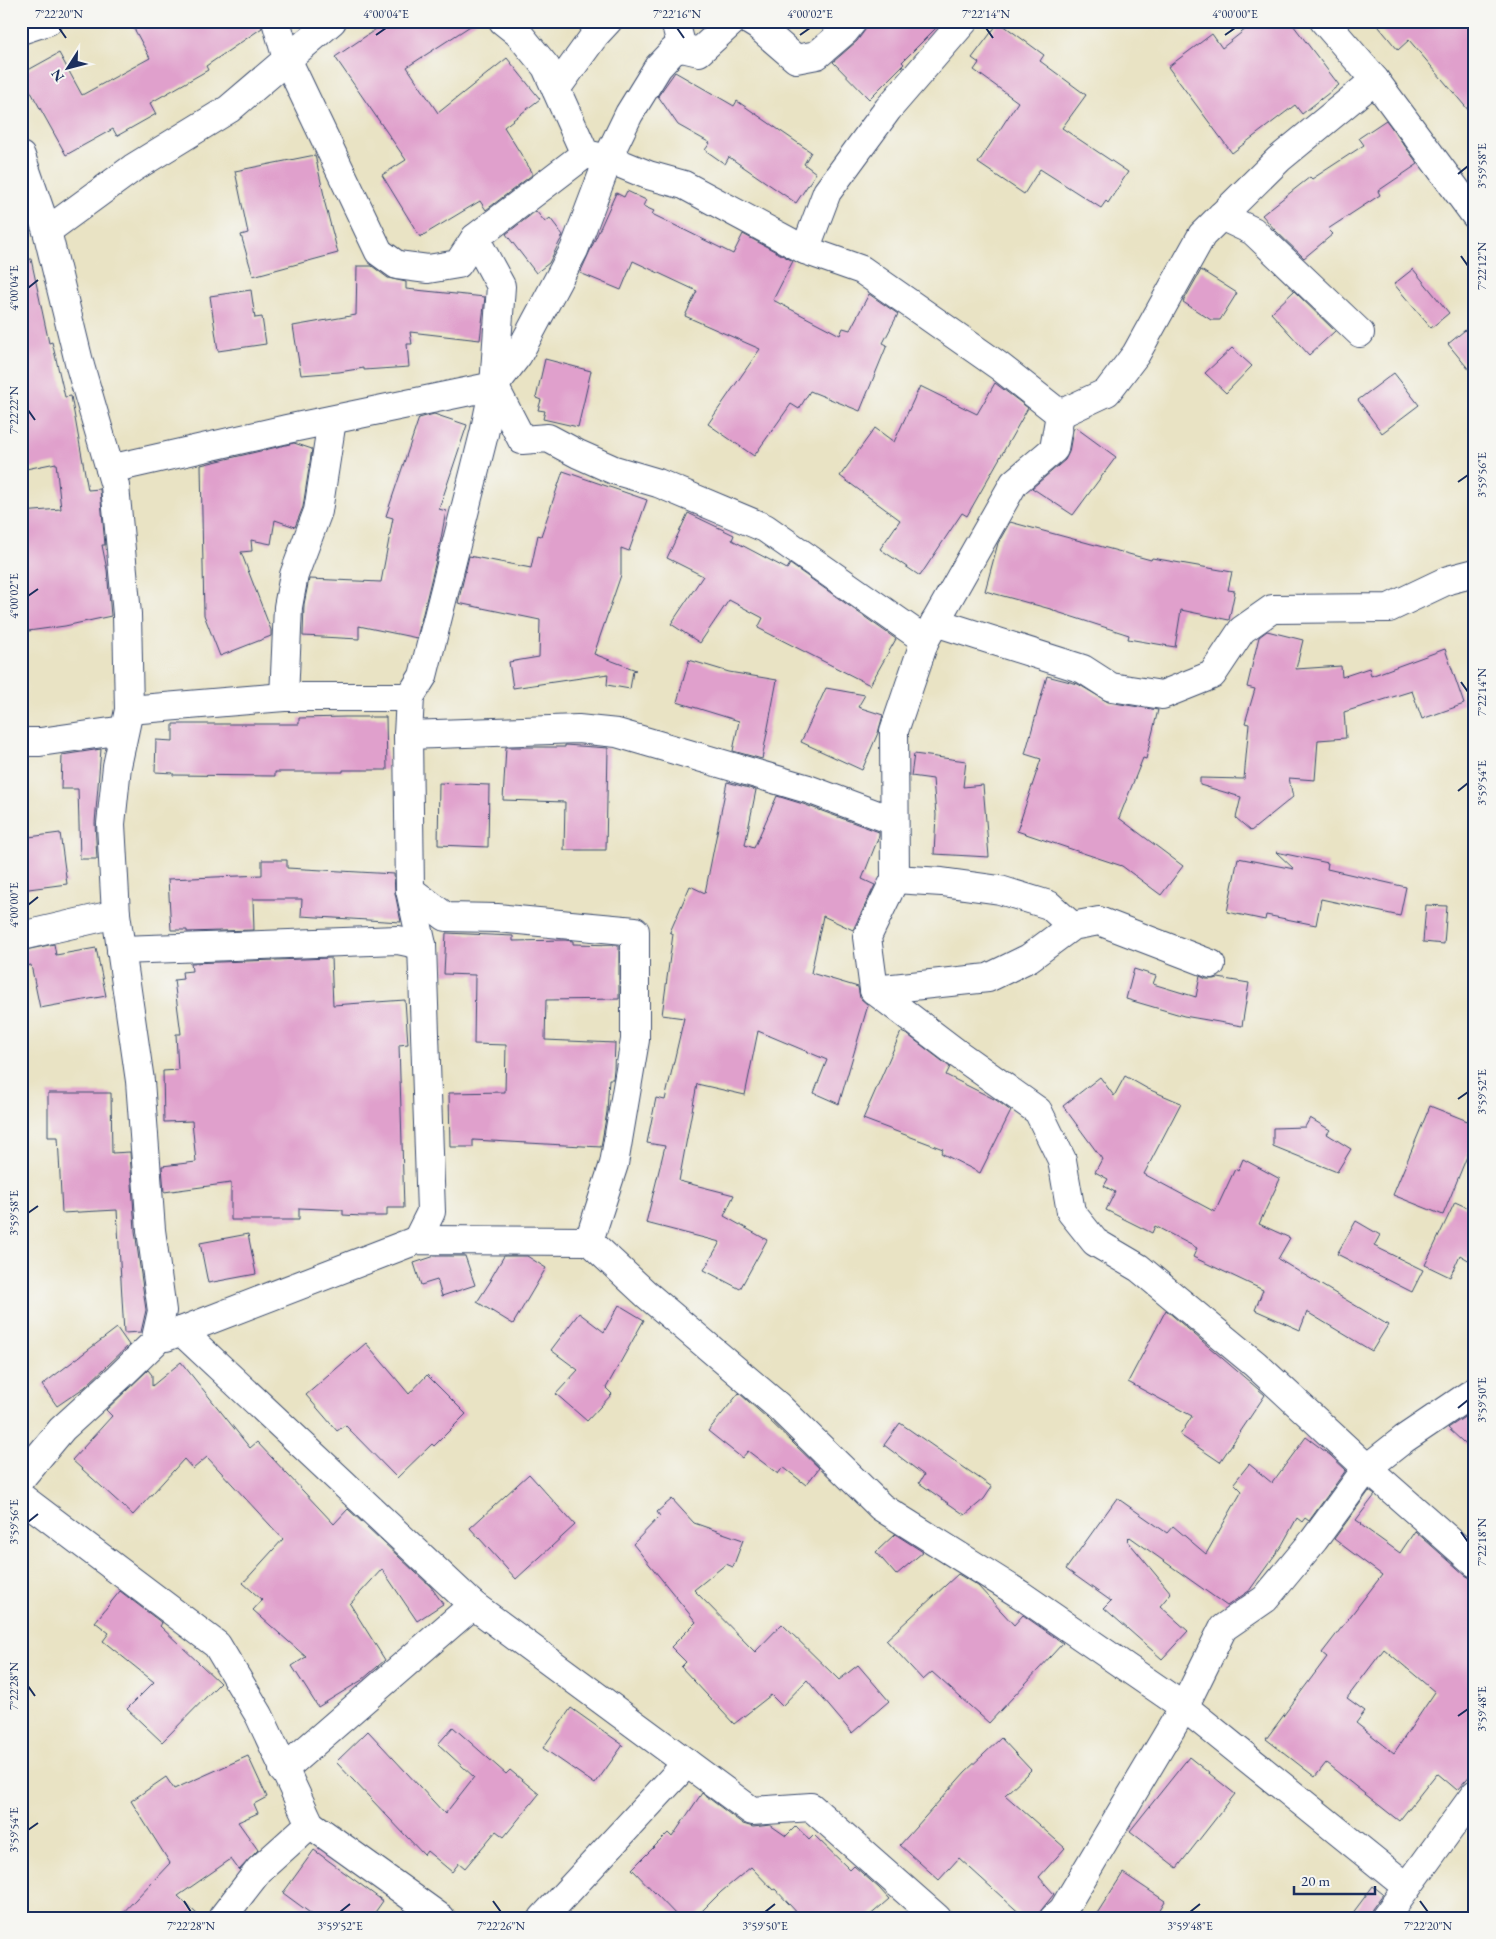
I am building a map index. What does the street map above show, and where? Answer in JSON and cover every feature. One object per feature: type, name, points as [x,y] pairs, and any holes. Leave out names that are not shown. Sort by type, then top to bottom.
[{"type":"street","points":[[21,30],[48,21]]},
{"type":"street","points":[[276,21],[287,59],[380,252],[397,265],[428,269],[458,264],[475,238],[613,146],[629,114],[658,67],[673,51],[682,48],[699,52],[733,21]]},
{"type":"street","points":[[47,231],[133,168],[229,109],[332,21]]},
{"type":"street","points":[[503,21],[518,33],[546,67],[556,89],[597,157],[684,185],[805,250],[862,270],[999,366],[1060,414]]},
{"type":"street","points":[[556,89],[608,21]]},
{"type":"street","points":[[673,21],[676,25],[682,48]]},
{"type":"street","points":[[750,21],[796,59],[817,55],[845,31],[853,21]]},
{"type":"street","points":[[805,250],[827,192],[888,109],[964,21]]},
{"type":"street","points":[[1324,21],[1375,80],[1475,215]]},
{"type":"street","points":[[1060,414],[1107,392],[1136,354],[1202,235],[1279,159],[1375,80]]},
{"type":"street","points":[[21,156],[47,231],[80,366],[115,486],[127,614],[127,720],[117,766],[111,824],[116,914],[140,1081],[151,1230],[162,1311],[155,1342]]},
{"type":"street","points":[[110,469],[494,386],[518,356],[574,250],[597,157]]},
{"type":"street","points":[[1221,216],[1253,230],[1360,333]]},
{"type":"street","points":[[416,1240],[431,1212],[422,945],[410,890],[408,735],[410,697],[423,676],[484,434],[494,386],[501,286],[475,238]]},
{"type":"street","points":[[494,386],[522,440],[548,438],[614,470],[658,483],[765,528],[930,631],[1083,669],[1111,687],[1162,696],[1212,675],[1242,630],[1272,610],[1389,608],[1448,580],[1475,573]]},
{"type":"street","points":[[1060,414],[1054,449],[1014,483],[930,631],[894,731],[895,879],[867,937],[874,990],[958,1054],[1038,1111],[1062,1160],[1071,1212],[1095,1242],[1139,1268],[1255,1364],[1367,1468],[1475,1563]]},
{"type":"street","points":[[284,696],[288,608],[294,575],[318,511],[332,420]]},
{"type":"street","points":[[21,742],[40,742],[127,720],[284,696],[410,697]]},
{"type":"street","points":[[408,735],[578,729],[617,733],[808,789],[894,821]]},
{"type":"street","points":[[895,879],[942,882],[1000,890],[1050,905],[1072,926]]},
{"type":"street","points":[[410,890],[446,917],[497,918],[635,931],[635,1040],[614,1164],[589,1241]]},
{"type":"street","points":[[21,936],[116,914]]},
{"type":"street","points":[[874,990],[988,978],[1030,958],[1072,926],[1099,921],[1211,964]]},
{"type":"street","points":[[121,950],[398,940],[422,945]]},
{"type":"street","points":[[21,1478],[62,1429],[120,1377],[155,1342],[180,1331],[416,1240],[589,1241],[646,1294],[778,1406],[881,1507],[1021,1595],[1184,1708],[1407,1887]]},
{"type":"street","points":[[180,1331],[473,1605],[752,1812],[811,1807],[937,1918]]},
{"type":"street","points":[[1054,1918],[1063,1910],[1184,1708],[1222,1628],[1265,1599],[1314,1540],[1367,1468],[1404,1438],[1475,1391]]},
{"type":"street","points":[[21,1497],[216,1645],[259,1715],[283,1770],[310,1824],[441,1918]]},
{"type":"street","points":[[283,1770],[473,1605]]},
{"type":"street","points":[[543,1918],[687,1763]]},
{"type":"street","points":[[1385,1918],[1475,1794]]},
{"type":"street","points":[[222,1918],[259,1870],[310,1824]]},
{"type":"building","points":[[130,21],[261,21],[262,28],[206,66],[208,70],[150,103],[156,114],[117,136],[113,129],[66,155],[21,74],[59,53],[82,95],[150,58]]},
{"type":"building","points":[[388,21],[478,21],[407,67],[438,113],[507,58],[540,99],[504,127],[532,172],[532,175],[486,210],[480,201],[420,237],[382,175],[406,160],[335,57]]},
{"type":"building","points":[[868,21],[943,21],[902,62],[904,64],[869,99],[833,62],[857,41],[865,30]]},
{"type":"building","points":[[1256,21],[1290,21],[1339,85],[1302,114],[1295,105],[1232,153],[1168,67],[1212,34],[1222,48]]},
{"type":"building","points":[[1374,21],[1475,21],[1475,118],[1409,40],[1398,50]]},
{"type":"building","points":[[999,22],[1044,55],[1040,61],[1086,95],[1062,128],[1128,172],[1108,203],[1106,201],[1101,208],[1040,169],[1024,194],[978,163],[1018,102],[974,70],[979,63],[972,58]]},
{"type":"building","points":[[675,72],[734,106],[737,101],[811,152],[804,164],[816,173],[796,203],[729,157],[725,164],[705,150],[710,143],[678,125],[658,96]]},
{"type":"building","points":[[1386,120],[1418,164],[1378,191],[1380,195],[1328,229],[1333,234],[1304,258],[1262,215],[1310,177],[1312,179],[1364,145],[1359,138]]},
{"type":"building","points":[[315,155],[324,200],[338,253],[253,276],[241,235],[248,233],[235,171]]},
{"type":"building","points":[[627,191],[646,200],[643,206],[654,211],[652,214],[733,254],[743,234],[793,261],[773,300],[840,335],[843,328],[850,330],[869,294],[898,314],[883,343],[887,345],[860,411],[810,391],[799,409],[791,404],[754,456],[708,424],[760,349],[685,316],[697,291],[633,261],[621,290],[580,273],[616,193],[624,197]]},
{"type":"building","points":[[536,211],[545,222],[550,218],[563,235],[549,263],[536,273],[506,234]]},
{"type":"building","points":[[31,259],[49,343],[52,342],[65,397],[71,396],[88,490],[100,489],[105,545],[102,545],[107,570],[111,616],[65,626],[21,632],[21,512],[61,509],[56,463],[21,470],[21,260]]},
{"type":"building","points":[[357,266],[372,266],[388,278],[406,282],[406,289],[485,297],[480,340],[410,332],[412,344],[407,344],[409,367],[364,370],[364,368],[301,375],[293,326],[356,315]]},
{"type":"building","points":[[1413,269],[1449,313],[1431,328],[1394,284]]},
{"type":"building","points":[[1201,270],[1237,293],[1220,320],[1211,320],[1183,302]]},
{"type":"building","points":[[251,290],[255,318],[262,317],[266,344],[218,351],[210,296]]},
{"type":"building","points":[[1294,291],[1335,331],[1309,355],[1271,313]]},
{"type":"building","points":[[1475,322],[1475,377],[1448,344]]},
{"type":"building","points":[[1232,348],[1252,366],[1226,393],[1205,373]]},
{"type":"building","points":[[545,359],[591,371],[578,427],[543,419],[545,411],[538,410],[541,400],[536,398]]},
{"type":"building","points":[[1394,373],[1419,405],[1382,433],[1358,400]]},
{"type":"building","points":[[995,383],[1028,408],[967,516],[962,513],[920,576],[880,549],[900,520],[840,476],[875,428],[894,442],[920,386],[977,414]]},
{"type":"building","points":[[434,414],[467,425],[439,509],[446,511],[417,638],[359,626],[359,639],[303,636],[304,604],[309,579],[381,582],[393,518],[386,516],[419,418]]},
{"type":"building","points":[[1075,427],[1116,457],[1073,515],[1032,488],[1065,460],[1069,452]]},
{"type":"building","points":[[294,443],[312,449],[303,507],[295,527],[275,520],[271,544],[251,540],[252,551],[241,552],[271,630],[271,636],[220,656],[204,615],[201,465]]},
{"type":"building","points":[[563,471],[647,500],[629,551],[621,548],[621,575],[594,654],[636,670],[633,671],[630,689],[607,685],[608,674],[513,688],[509,662],[539,657],[540,620],[458,603],[469,556],[531,568],[538,535],[541,536]]},
{"type":"building","points":[[688,513],[734,535],[732,540],[787,569],[790,564],[896,639],[870,685],[758,628],[763,618],[729,600],[700,643],[671,624],[703,576],[667,558]]},
{"type":"building","points":[[1010,522],[1151,560],[1152,558],[1232,572],[1228,590],[1235,591],[1229,620],[1181,610],[1175,647],[1128,639],[1129,635],[1054,610],[985,591],[998,543]]},
{"type":"building","points":[[1267,631],[1303,640],[1296,669],[1341,666],[1342,677],[1369,668],[1371,676],[1445,649],[1464,704],[1422,719],[1412,691],[1344,712],[1346,738],[1318,740],[1315,780],[1289,778],[1293,797],[1251,831],[1236,818],[1241,797],[1200,785],[1200,778],[1244,779],[1249,724],[1245,723],[1255,689],[1247,687],[1259,637]]},
{"type":"building","points":[[689,660],[729,672],[777,680],[762,759],[733,751],[739,721],[677,702]]},
{"type":"building","points":[[1047,676],[1078,684],[1108,702],[1158,710],[1146,759],[1143,758],[1119,818],[1183,866],[1161,895],[1122,866],[1017,831],[1041,759],[1025,754]]},
{"type":"building","points":[[826,688],[865,695],[858,707],[883,715],[878,733],[862,770],[801,742]]},
{"type":"building","points":[[386,717],[387,770],[275,772],[275,776],[173,775],[173,773],[155,772],[156,740],[173,741],[173,724],[299,724],[299,718]]},
{"type":"building","points":[[565,745],[608,748],[606,850],[564,850],[565,802],[503,800],[506,747],[565,747]]},
{"type":"building","points":[[101,749],[95,823],[97,859],[80,859],[78,789],[61,789],[62,755]]},
{"type":"building","points":[[914,754],[966,761],[963,787],[983,785],[989,857],[934,854],[936,815],[933,779],[911,776]]},
{"type":"building","points":[[727,782],[756,790],[745,845],[754,848],[777,796],[879,832],[862,879],[875,885],[853,930],[823,916],[811,973],[858,987],[860,998],[868,1005],[839,1104],[814,1093],[827,1060],[758,1031],[745,1095],[697,1084],[679,1181],[734,1195],[724,1216],[767,1240],[740,1289],[704,1270],[720,1242],[646,1223],[665,1146],[647,1143],[656,1098],[665,1100],[684,1018],[662,1015],[673,934],[670,932],[690,886],[705,893]]},
{"type":"building","points":[[439,783],[489,785],[488,847],[438,845]]},
{"type":"building","points":[[60,833],[67,884],[21,890],[21,838]]},
{"type":"building","points":[[1276,852],[1328,863],[1327,869],[1406,887],[1400,916],[1321,899],[1316,925],[1266,915],[1265,920],[1227,912],[1238,858],[1294,869]]},
{"type":"building","points":[[262,860],[287,860],[287,868],[394,874],[395,893],[401,922],[301,916],[302,899],[253,899],[254,930],[187,932],[187,930],[171,930],[168,879],[262,875]]},
{"type":"building","points":[[1426,905],[1447,906],[1444,944],[1423,942]]},
{"type":"building","points":[[446,933],[513,936],[513,941],[565,940],[573,941],[573,944],[619,945],[619,999],[546,1000],[545,1040],[615,1043],[613,1079],[609,1079],[607,1112],[601,1147],[473,1140],[473,1147],[450,1147],[449,1093],[505,1092],[506,1045],[474,1044],[475,975],[444,974]]},
{"type":"building","points":[[54,944],[56,955],[96,948],[106,996],[40,1008],[31,965],[21,967],[21,951]]},
{"type":"building","points":[[331,958],[333,1005],[405,1000],[408,1044],[399,1045],[404,1208],[387,1208],[387,1216],[362,1216],[343,1215],[343,1210],[299,1208],[299,1220],[231,1220],[231,1183],[164,1192],[162,1166],[196,1162],[192,1121],[164,1122],[163,1071],[178,1070],[176,1034],[181,1034],[174,980],[183,979],[182,972],[192,971],[191,963]]},
{"type":"building","points":[[1134,969],[1156,976],[1153,984],[1196,997],[1200,976],[1206,979],[1218,978],[1249,983],[1242,1026],[1184,1016],[1126,999]]},
{"type":"building","points":[[901,1032],[908,1035],[950,1067],[946,1075],[996,1100],[1011,1111],[980,1173],[941,1153],[943,1149],[863,1119]]},
{"type":"building","points":[[1125,1076],[1148,1089],[1181,1103],[1144,1174],[1215,1212],[1235,1169],[1238,1171],[1243,1159],[1280,1179],[1259,1224],[1290,1238],[1278,1259],[1388,1325],[1372,1351],[1307,1312],[1300,1330],[1255,1310],[1263,1290],[1193,1257],[1197,1248],[1155,1226],[1152,1233],[1106,1210],[1115,1192],[1104,1186],[1108,1179],[1095,1172],[1102,1159],[1063,1106],[1100,1077],[1114,1096]]},
{"type":"building","points":[[48,1093],[111,1093],[112,1153],[130,1152],[135,1231],[146,1310],[141,1332],[124,1333],[117,1210],[62,1213],[58,1137],[48,1137]]},
{"type":"building","points":[[1430,1106],[1475,1124],[1475,1137],[1443,1215],[1393,1195]]},
{"type":"building","points":[[1310,1118],[1330,1130],[1327,1134],[1351,1149],[1337,1172],[1273,1146],[1273,1128],[1305,1127]]},
{"type":"building","points":[[1455,1202],[1475,1211],[1475,1264],[1460,1255],[1450,1277],[1425,1265]]},
{"type":"building","points":[[1356,1221],[1380,1235],[1374,1246],[1423,1270],[1412,1292],[1337,1254]]},
{"type":"building","points":[[248,1234],[256,1274],[208,1283],[200,1243]]},
{"type":"building","points":[[435,1256],[465,1256],[475,1285],[442,1296],[437,1280],[421,1285],[414,1263]]},
{"type":"building","points":[[504,1256],[527,1256],[546,1268],[513,1324],[477,1302]]},
{"type":"building","points":[[619,1305],[644,1320],[606,1388],[612,1394],[587,1421],[556,1394],[578,1370],[551,1350],[579,1313],[604,1332]]},
{"type":"building","points":[[1166,1310],[1265,1395],[1220,1462],[1180,1435],[1192,1416],[1128,1382]]},
{"type":"building","points":[[117,1328],[129,1345],[85,1387],[57,1406],[42,1385]]},
{"type":"building","points":[[366,1343],[409,1394],[427,1375],[466,1414],[434,1446],[432,1444],[397,1478],[345,1425],[337,1431],[306,1395]]},
{"type":"building","points":[[181,1362],[250,1448],[257,1442],[334,1524],[348,1509],[431,1587],[443,1604],[417,1621],[382,1569],[350,1604],[385,1660],[362,1680],[318,1707],[292,1666],[306,1657],[253,1610],[262,1600],[243,1583],[283,1539],[207,1457],[193,1469],[184,1459],[133,1515],[72,1460],[112,1416],[106,1410],[148,1370],[152,1375],[152,1386]]},
{"type":"building","points":[[739,1393],[819,1468],[806,1485],[783,1467],[778,1474],[748,1451],[742,1458],[708,1431]]},
{"type":"building","points":[[1475,1410],[1475,1453],[1448,1428]]},
{"type":"building","points":[[900,1423],[992,1487],[984,1499],[965,1515],[919,1483],[924,1475],[884,1445]]},
{"type":"building","points":[[1306,1437],[1346,1470],[1309,1521],[1305,1518],[1302,1522],[1297,1518],[1282,1545],[1249,1591],[1227,1606],[1130,1537],[1127,1540],[1171,1593],[1160,1606],[1188,1631],[1162,1659],[1104,1608],[1111,1601],[1066,1569],[1117,1498],[1167,1533],[1173,1526],[1206,1554],[1242,1491],[1234,1483],[1249,1464],[1272,1483]]},
{"type":"building","points":[[529,1474],[575,1525],[516,1579],[470,1528]]},
{"type":"building","points":[[1369,1491],[1375,1495],[1356,1520],[1361,1525],[1400,1553],[1415,1531],[1465,1575],[1475,1581],[1475,1770],[1457,1790],[1437,1773],[1399,1821],[1326,1763],[1315,1777],[1266,1739],[1327,1657],[1322,1653],[1382,1575],[1334,1539]],"holes":[[[1384,1649],[1435,1692],[1394,1753],[1356,1723],[1365,1711],[1347,1698]]]},
{"type":"building","points":[[672,1499],[694,1523],[743,1540],[733,1567],[726,1564],[694,1590],[755,1652],[782,1624],[839,1680],[858,1665],[889,1701],[852,1733],[807,1680],[782,1706],[771,1695],[734,1724],[681,1667],[686,1662],[671,1647],[696,1622],[633,1544],[660,1516],[657,1512]]},
{"type":"building","points":[[895,1534],[923,1552],[896,1575],[876,1552]]},
{"type":"building","points":[[958,1574],[978,1586],[1014,1625],[1023,1615],[1063,1643],[989,1723],[932,1672],[923,1680],[886,1640]]},
{"type":"building","points":[[120,1591],[162,1623],[160,1626],[220,1683],[162,1742],[127,1709],[154,1682],[103,1641],[109,1633],[95,1622]]},
{"type":"building","points":[[571,1708],[623,1745],[595,1784],[543,1748]]},
{"type":"building","points":[[453,1727],[506,1774],[510,1770],[539,1794],[504,1837],[496,1831],[465,1868],[459,1863],[452,1872],[427,1851],[424,1855],[336,1762],[368,1731],[445,1814],[474,1777],[438,1744]]},
{"type":"building","points":[[1001,1738],[1031,1770],[1005,1795],[1065,1848],[1039,1877],[1054,1894],[1039,1913],[1039,1918],[1025,1918],[959,1858],[939,1880],[900,1845],[965,1772]]},
{"type":"building","points":[[248,1756],[267,1797],[254,1804],[258,1813],[238,1822],[258,1850],[239,1870],[231,1859],[178,1896],[201,1918],[118,1918],[170,1863],[131,1801],[166,1777],[174,1789]]},
{"type":"building","points":[[1189,1757],[1235,1794],[1177,1868],[1130,1831]]},
{"type":"building","points":[[702,1793],[743,1824],[753,1827],[770,1825],[786,1836],[796,1826],[809,1840],[814,1835],[850,1870],[854,1866],[889,1899],[867,1918],[802,1918],[751,1867],[721,1892],[695,1918],[679,1918],[632,1869],[668,1833],[672,1837]]},
{"type":"building","points":[[314,1850],[383,1901],[371,1918],[317,1918],[283,1893]]},
{"type":"building","points":[[1123,1873],[1165,1901],[1155,1918],[1094,1918]]},
{"type":"building","points":[[1373,1886],[1383,1894],[1372,1909],[1370,1918],[1349,1918]]},
{"type":"waterway","points":[[21,1677],[27,1680],[21,1735]]}]
